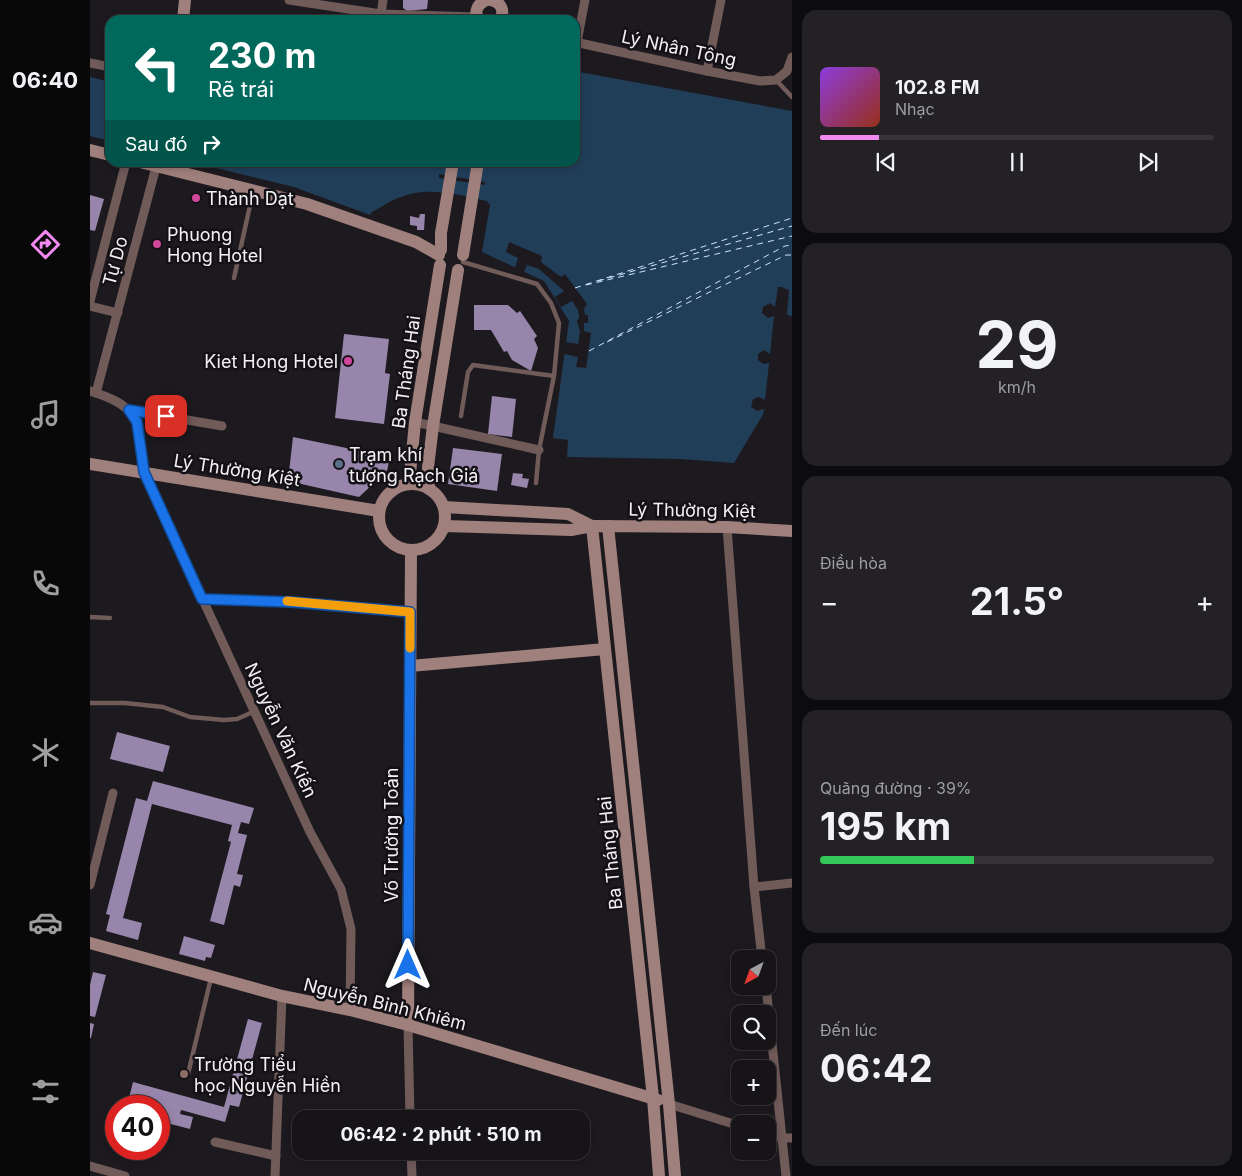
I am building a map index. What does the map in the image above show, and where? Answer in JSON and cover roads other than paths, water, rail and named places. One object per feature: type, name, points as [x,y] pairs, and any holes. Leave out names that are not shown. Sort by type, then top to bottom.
[{"type":"street","points":[[184,15],[185,0]]},
{"type":"street","points":[[289,0],[381,14],[400,15]]},
{"type":"street","points":[[381,14],[383,0]]},
{"type":"street","points":[[580,23],[585,0]]},
{"type":"street","points":[[707,72],[721,0]]},
{"type":"street","points":[[478,15],[478,6],[490,1],[502,8],[502,15]]},
{"type":"street","name":"Lý Nhân Tông","points":[[580,43],[707,72],[760,81],[776,80]]},
{"type":"street","points":[[776,80],[787,71],[792,57]]},
{"type":"street","points":[[90,63],[105,66]]},
{"type":"street","points":[[90,150],[105,154]]},
{"type":"street","name":"Tự Do","points":[[90,301],[125,167]]},
{"type":"street","name":"Tự Do","points":[[93,392],[118,313],[156,167]]},
{"type":"street","points":[[160,167],[307,204],[416,242],[440,257],[449,271],[462,262],[460,249],[452,246],[448,246],[440,257]]},
{"type":"street","name":"Ba Tháng Hai","points":[[409,484],[415,422],[440,257],[441,233],[452,167]]},
{"type":"street","name":"Ba Tháng Hai","points":[[429,489],[428,467],[433,426],[477,167]]},
{"type":"street","points":[[90,306],[118,313]]},
{"type":"street","points":[[93,392],[118,402],[129,410],[222,426]]},
{"type":"street","name":"Nguyễn Văn Kiến","points":[[129,410],[137,422],[144,472],[310,832],[341,889],[351,929],[350,1010]]},
{"type":"street","points":[[415,422],[539,450]]},
{"type":"street","name":"Lý Thường Kiệt","points":[[90,464],[379,511]]},
{"type":"street","points":[[420,484],[429,489],[436,494],[446,516],[445,526],[440,536],[432,544],[422,549],[410,550],[400,548],[390,542],[383,533],[379,522],[379,511],[383,501],[398,486],[420,484]]},
{"type":"street","points":[[444,508],[568,514],[592,526]]},
{"type":"street","name":"Lý Thường Kiệt","points":[[445,526],[571,530],[592,526],[727,527],[792,531]]},
{"type":"street","name":"Ba Tháng Hai","points":[[592,526],[653,1098],[659,1176]]},
{"type":"street","name":"Ba Tháng Hai","points":[[608,526],[675,1176]]},
{"type":"street","points":[[727,527],[754,887],[761,950]]},
{"type":"street","name":"Võ Trường Toản","points":[[410,550],[408,1025],[410,1110]]},
{"type":"street","points":[[410,666],[605,649]]},
{"type":"street","points":[[90,885],[112,793]]},
{"type":"street","points":[[622,804],[636,804]]},
{"type":"street","points":[[754,887],[792,883]]},
{"type":"street","name":"Nguyễn Bỉnh Khiêm","points":[[90,944],[282,996],[350,1010],[408,1025],[669,1104]]},
{"type":"street","points":[[767,995],[786,1176]]},
{"type":"street","points":[[275,1176],[282,996]]},
{"type":"street","points":[[669,1104],[731,1123]]},
{"type":"street","points":[[776,1136],[792,1138]]},
{"type":"street","points":[[215,1142],[276,1156]]},
{"type":"street","points":[[411,1160],[412,1176]]},
{"type":"street","points":[[90,1166],[124,1176]]},
{"type":"lane","points":[[776,80],[792,97]]},
{"type":"lane","points":[[234,278],[253,190]]},
{"type":"lane","points":[[462,262],[537,284],[551,303],[559,323],[554,376],[539,450],[536,484]]},
{"type":"lane","points":[[461,416],[468,372],[473,365],[554,376]]},
{"type":"lane","points":[[202,599],[291,602],[410,612]]},
{"type":"lane","points":[[90,617],[110,618]]},
{"type":"lane","points":[[90,703],[125,703],[163,707],[190,717],[224,720],[237,719],[255,711]]},
{"type":"lane","points":[[188,1074],[211,976]]},
{"type":"water","points":[[580,72],[792,111],[792,316],[787,315],[789,290],[783,288],[765,411],[734,463],[681,459],[567,457],[568,440],[553,438],[569,321],[544,281],[482,252],[490,205],[487,201],[466,196],[422,192],[397,198],[370,215],[294,187],[212,167],[580,167]],"holes":[[[439,174],[485,182],[484,185],[439,178]]]},
{"type":"water","points":[[90,77],[105,81],[105,140],[90,136]]},
{"type":"place","name":"Thành Dạt","points":[[196,198]]},
{"type":"place","name":"Phuong Hong Hotel","points":[[157,244]]},
{"type":"place","name":"Kiet Hong Hotel","points":[[348,361]]},
{"type":"place","name":"Trạm khí tượng Rạch Giá","points":[[339,464]]},
{"type":"place","name":"Trường Tiểu học Nguyễn Hiền","points":[[184,1074]]}]
